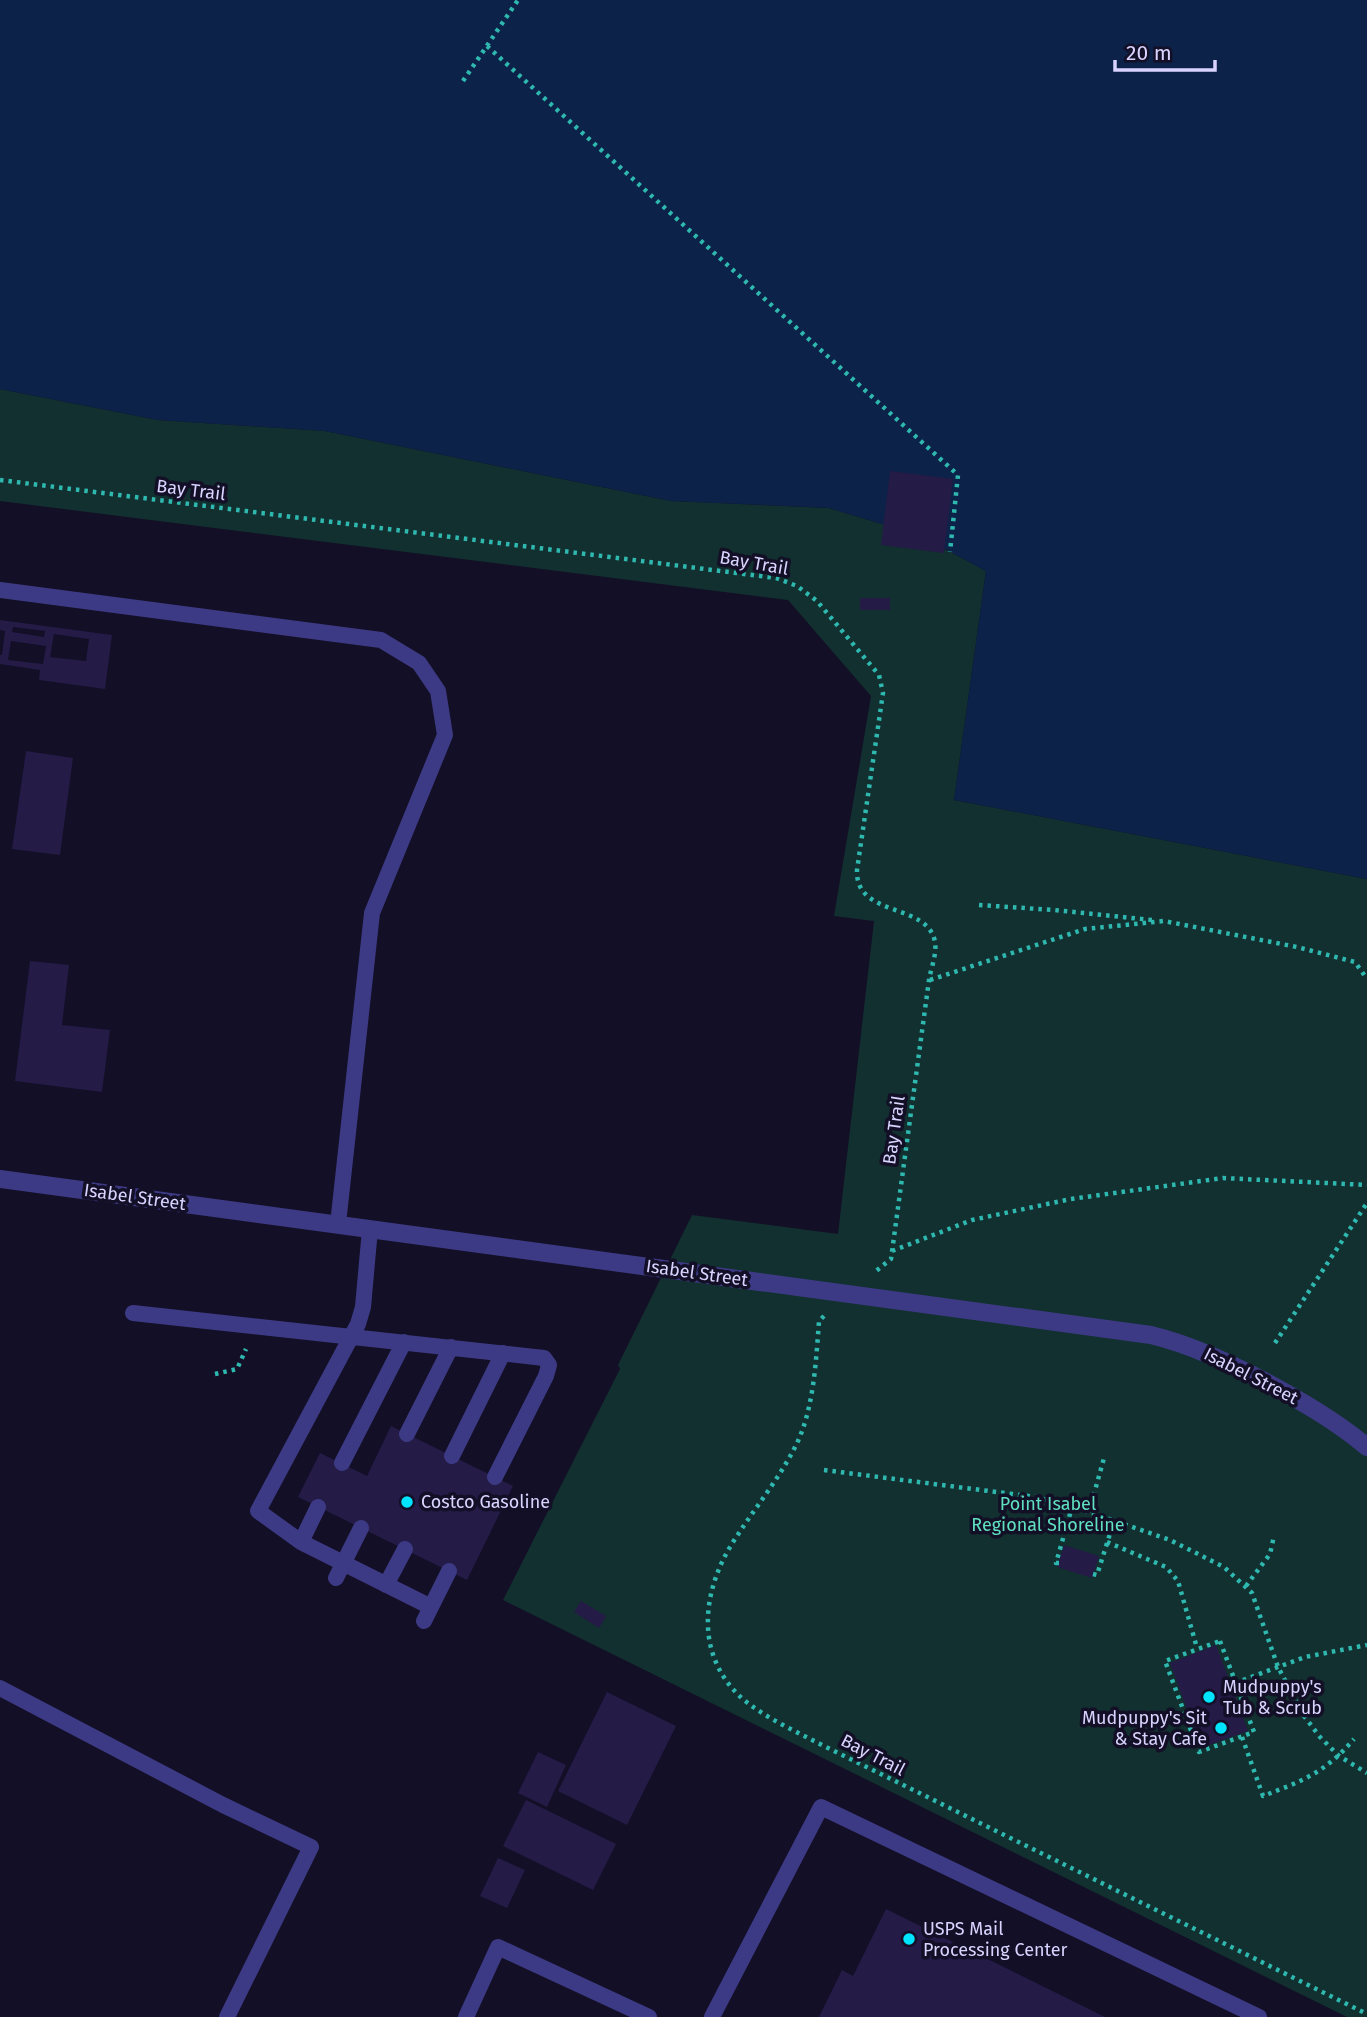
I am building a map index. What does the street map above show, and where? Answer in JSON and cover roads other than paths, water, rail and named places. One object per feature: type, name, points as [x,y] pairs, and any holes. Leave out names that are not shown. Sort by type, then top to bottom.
[{"type":"street","name":"Isabel Street","points":[[0,1179],[1151,1335],[1198,1349],[1248,1373],[1298,1400],[1346,1430],[1367,1447]]},
{"type":"lane","points":[[0,590],[380,640],[419,663],[438,691],[445,735],[372,913],[338,1224]]},
{"type":"lane","points":[[370,1229],[363,1307],[358,1324],[258,1511],[339,1570],[386,1585],[427,1614],[449,1571]]},
{"type":"lane","points":[[133,1312],[544,1358],[549,1368],[543,1383],[495,1477]]},
{"type":"lane","points":[[342,1464],[404,1342]]},
{"type":"lane","points":[[407,1434],[451,1347]]},
{"type":"lane","points":[[452,1455],[503,1353]]},
{"type":"lane","points":[[301,1542],[318,1507]]},
{"type":"lane","points":[[339,1570],[361,1528]]},
{"type":"lane","points":[[386,1585],[405,1549]]},
{"type":"lane","points":[[0,1688],[223,1805],[311,1847],[227,2017]]},
{"type":"lane","points":[[712,2017],[821,1807],[1259,2017]]},
{"type":"lane","points":[[466,2017],[498,1947],[649,2017]]},
{"type":"water","points":[[0,0],[1367,0],[1367,879],[954,800],[986,571],[902,526],[882,524],[829,508],[671,501],[325,431],[158,420],[0,389]]},
{"type":"place","name":"Costco Gasoline","points":[[407,1502]]},
{"type":"place","name":"Mudpuppy's Tub & Scrub","points":[[1209,1697]]},
{"type":"place","name":"Mudpuppy's Sit & Stay Cafe","points":[[1221,1728]]},
{"type":"place","name":"USPS Mail Processing Center","points":[[909,1939]]},
{"type":"park label","name":"Point Isabel Regional Shoreline","points":[[1048,1514]]}]
